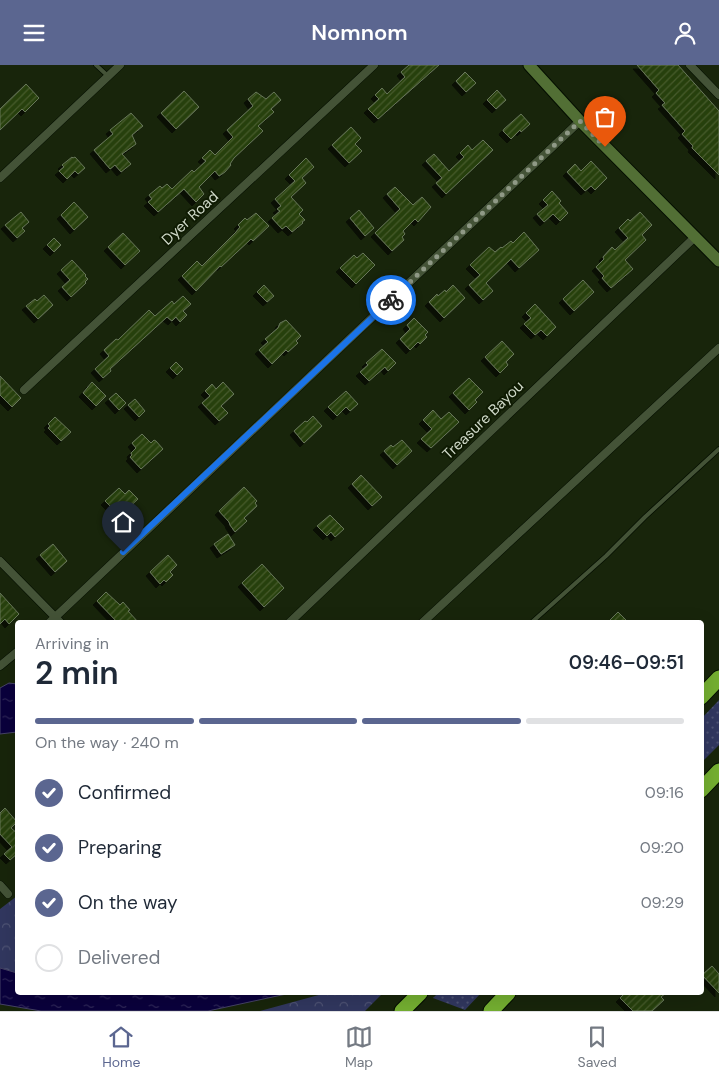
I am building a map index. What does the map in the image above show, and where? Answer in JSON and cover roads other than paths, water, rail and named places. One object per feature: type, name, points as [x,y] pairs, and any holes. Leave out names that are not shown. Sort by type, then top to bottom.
[{"type":"highway","points":[[704,694],[719,678]]},
{"type":"highway","points":[[704,787],[719,771]]},
{"type":"highway","points":[[402,1011],[418,995]]},
{"type":"highway","points":[[491,1011],[506,995]]},
{"type":"street","points":[[0,178],[120,65]]},
{"type":"street","name":"Dyer Road","points":[[24,390],[374,65]]},
{"type":"street","points":[[529,65],[580,121],[719,261]]},
{"type":"street","points":[[690,65],[719,95]]},
{"type":"street","points":[[0,561],[58,620],[580,121]]},
{"type":"street","name":"Treasure Bayou","points":[[292,620],[695,237]]},
{"type":"street","points":[[425,620],[719,348]]},
{"type":"street","points":[[0,666],[15,654]]},
{"type":"street","points":[[0,885],[8,894]]},
{"type":"lane","points":[[96,65],[108,76]]},
{"type":"lane","points":[[534,620],[606,556],[719,449]]},
{"type":"water","points":[[9,683],[15,684],[15,732],[0,734],[0,688]]},
{"type":"water","points":[[0,968],[15,972],[15,995],[282,995],[208,1011],[41,1011],[0,1004]]}]
